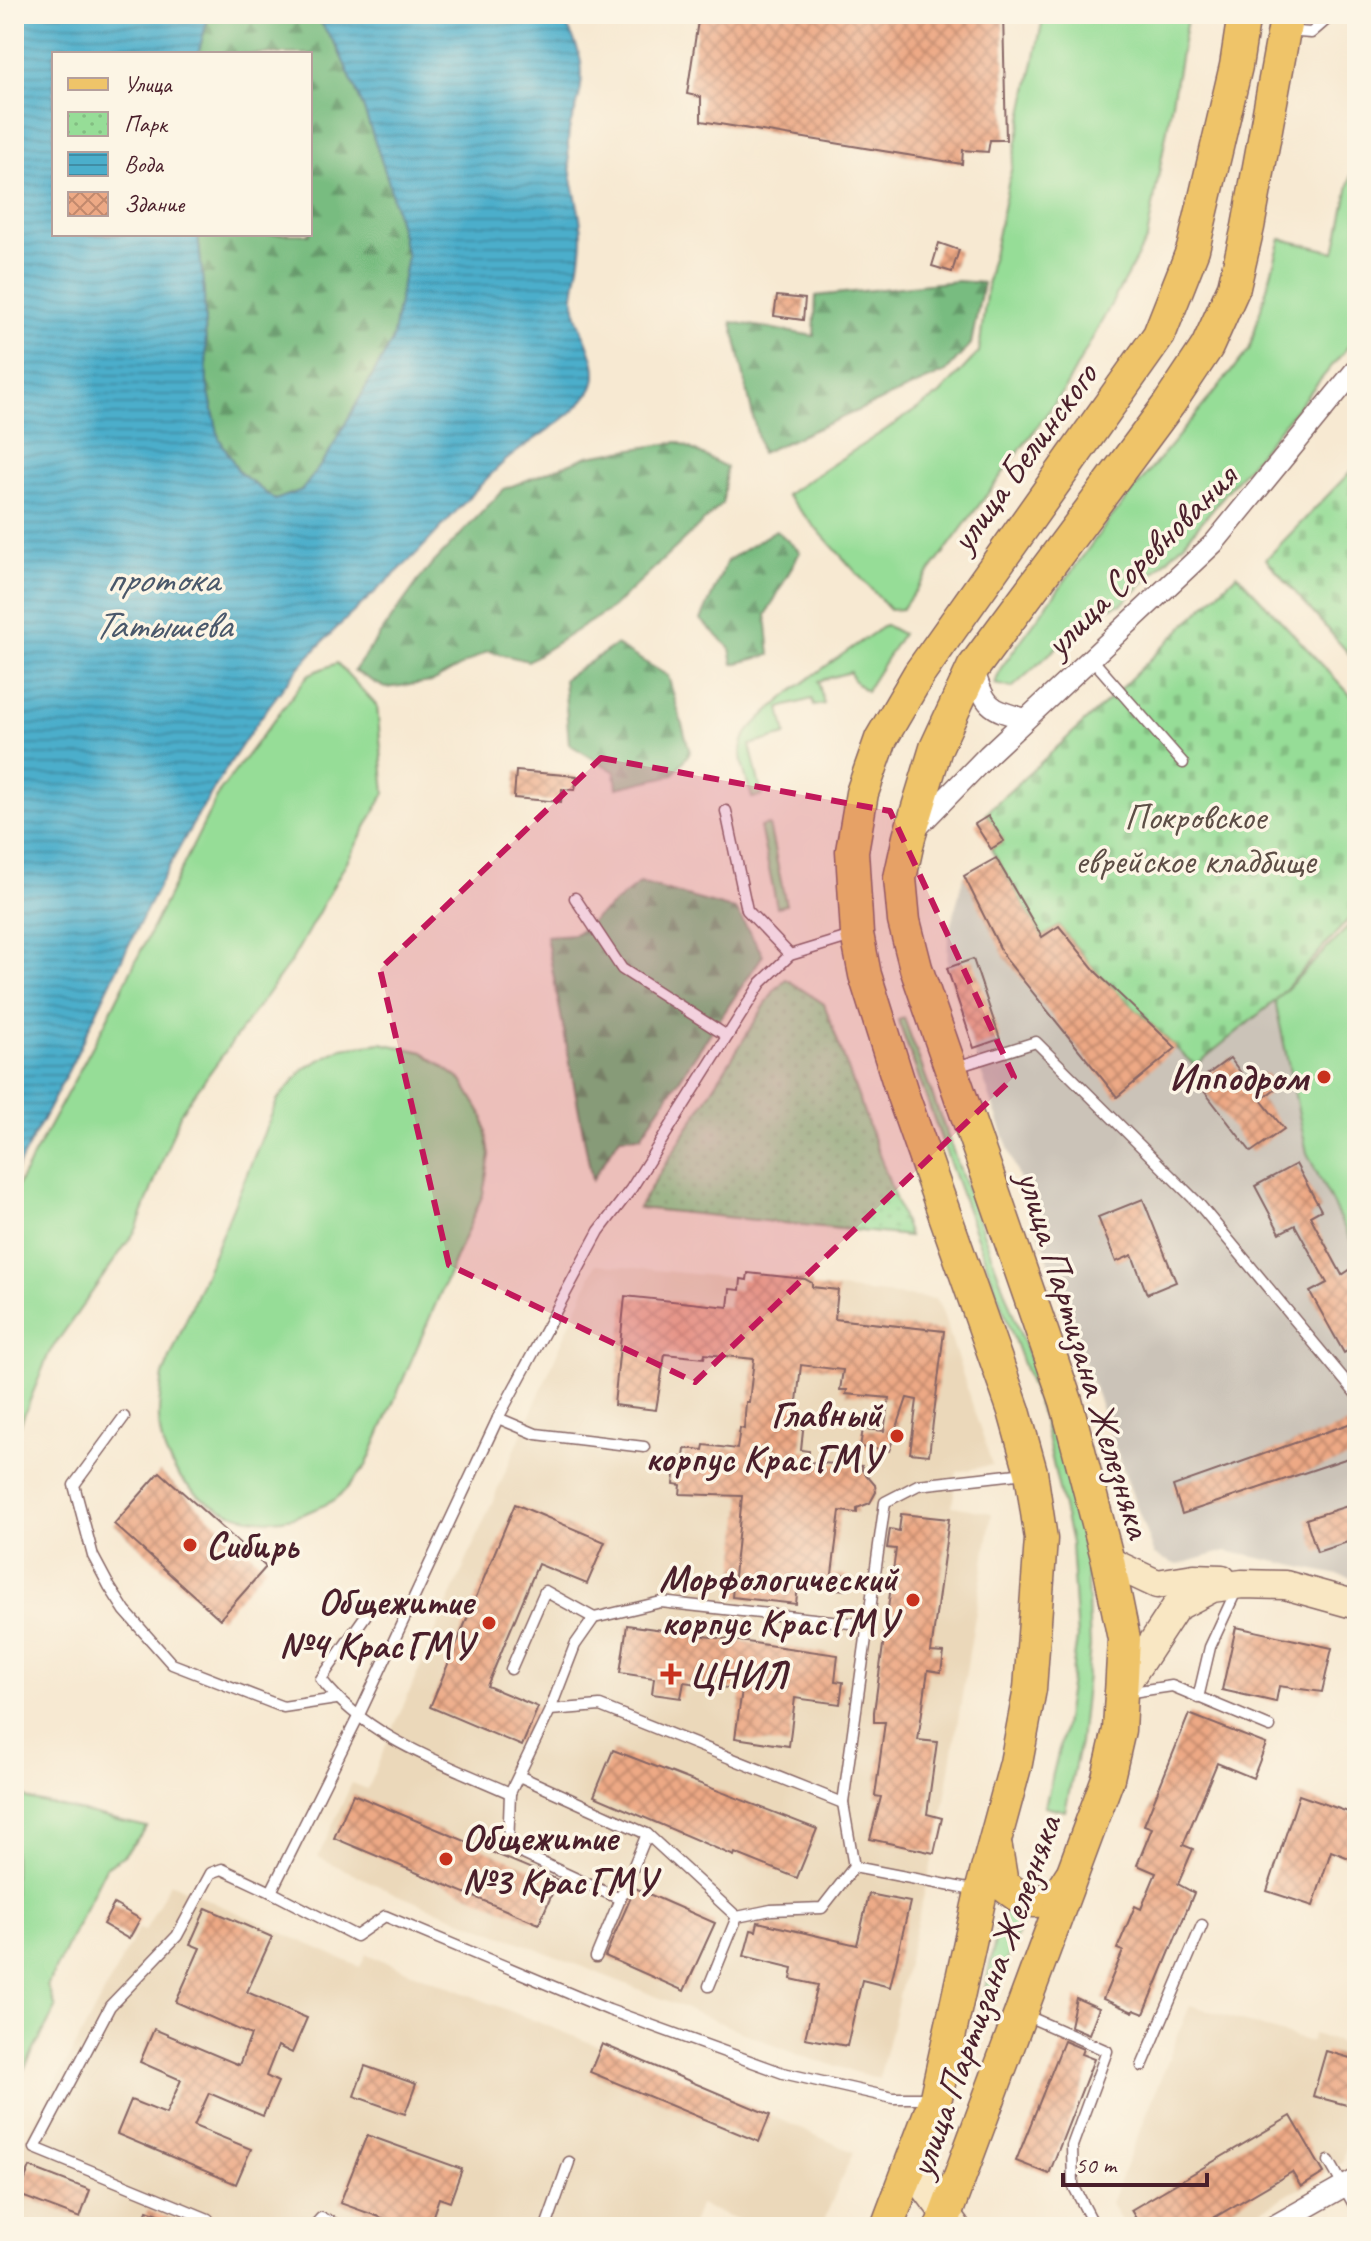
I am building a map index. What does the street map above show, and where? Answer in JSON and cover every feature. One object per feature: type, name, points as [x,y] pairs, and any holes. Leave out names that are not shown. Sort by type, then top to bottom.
[{"type":"main road","name":"улица Белинского","points":[[857,934],[852,851],[862,793],[881,739],[919,674],[1159,335],[1193,249],[1236,66],[1244,14]]},
{"type":"main road","points":[[909,837],[936,748],[973,668],[1169,404],[1207,347],[1234,287],[1286,22]]},
{"type":"main road","name":"улица Партизана Железняка","points":[[909,837],[900,878],[904,921],[916,968],[1066,1401],[1108,1561],[1124,1639],[1119,1730],[1108,1778],[1020,2013],[947,2222]]},
{"type":"main road","name":"улица Партизана Железняка","points":[[857,934],[865,975],[888,1051],[1014,1411],[1031,1472],[1041,1539],[1030,1689],[1016,1763],[981,1892],[936,2097],[887,2227]]},
{"type":"main road","points":[[994,1841],[1002,1884],[1025,1901],[1039,1902],[1058,1896],[1072,1872]]},
{"type":"street","name":"улица Соревнования","points":[[909,837],[960,782],[1214,543],[1357,368]]},
{"type":"street","points":[[973,668],[983,696],[996,711],[1026,719]]},
{"type":"street","points":[[1108,1561],[1157,1584],[1213,1577],[1242,1584]]},
{"type":"street","points":[[1119,1694],[1176,1607],[1212,1588],[1242,1584],[1285,1585],[1357,1605]]},
{"type":"street","name":"улица Партизана Железняка","points":[[911,2168],[947,2222]]},
{"type":"street","points":[[1272,2227],[1351,2182]]},
{"type":"lane","points":[[1286,22],[1311,33],[1333,14]]},
{"type":"lane","points":[[1092,659],[1183,763]]},
{"type":"lane","points":[[726,811],[747,910],[790,955]]},
{"type":"lane","points":[[575,898],[622,969],[727,1036]]},
{"type":"lane","points":[[271,1892],[359,1715],[498,1418],[599,1231],[631,1189],[761,983],[790,955],[857,934]]},
{"type":"lane","points":[[951,1068],[1036,1042],[1198,1203],[1357,1395]]},
{"type":"lane","points":[[124,1417],[74,1485],[93,1556],[125,1611],[172,1664],[283,1707],[336,1699]]},
{"type":"lane","points":[[498,1418],[536,1434],[644,1447]]},
{"type":"lane","points":[[737,1917],[771,1910],[822,1908],[854,1867],[843,1803],[885,1502],[918,1485],[1031,1472]]},
{"type":"lane","points":[[1198,1698],[1210,1647],[1232,1596],[1242,1584]]},
{"type":"lane","points":[[511,1669],[545,1591],[594,1618]]},
{"type":"lane","points":[[620,1899],[508,1847],[510,1793],[550,1710],[575,1645],[594,1618],[661,1602],[868,1625]]},
{"type":"lane","points":[[407,1614],[373,1605],[321,1679],[336,1699],[384,1736],[510,1793]]},
{"type":"lane","points":[[1119,1694],[1172,1686],[1270,1727]]},
{"type":"lane","points":[[550,1710],[600,1706],[843,1803]]},
{"type":"lane","points":[[519,1776],[647,1834],[737,1917]]},
{"type":"lane","points":[[596,1957],[647,1834]]},
{"type":"lane","points":[[854,1867],[981,1892]]},
{"type":"lane","points":[[208,2219],[35,2148],[110,2006],[177,1936],[211,1873],[222,1869],[356,1936],[385,1916],[609,2010],[783,2073],[893,2098],[936,2097]]},
{"type":"lane","points":[[709,1986],[737,1917]]},
{"type":"lane","points":[[1142,2066],[1202,1925]]},
{"type":"lane","points":[[1020,2013],[1107,2051],[1072,2146],[1073,2185],[1095,2227]]},
{"type":"lane","points":[[1329,2161],[1351,2182],[1357,2210]]},
{"type":"lane","points":[[546,2227],[569,2162]]},
{"type":"lane","points":[[313,2227],[321,2218],[343,2227]]},
{"type":"highlighted area","points":[[601,758],[890,811],[1014,1077],[695,1382],[449,1265],[380,969]]},
{"type":"shaded area","points":[[996,858],[1042,936],[1059,926],[1195,1066],[1275,1001],[1307,1153],[1357,1253],[1357,1579],[1226,1551],[1177,1565],[1154,1555],[977,1061],[947,968],[948,935],[964,876]]},
{"type":"shaded area","points":[[596,1264],[935,1299],[941,1308],[992,1465],[957,1472],[952,1506],[992,1513],[942,1818],[879,1804],[870,1838],[934,1853],[879,2079],[801,2056],[398,1895],[318,1857],[352,1783],[367,1789]]},
{"type":"shaded area","points":[[170,1883],[360,1967],[366,1954],[601,2047],[759,2141],[770,2115],[853,2152],[821,2227],[758,2227],[699,2205],[691,2227],[14,2227],[14,2169],[27,2137],[138,1929],[145,1931]]},
{"type":"shaded area","points":[[1190,2005],[1310,2042],[1313,2034],[1357,2048],[1357,2095],[1343,2162],[1233,2227],[1125,2227],[1111,2203]]},
{"type":"green space","points":[[209,14],[315,14],[337,47],[362,104],[388,180],[407,256],[392,341],[326,458],[302,490],[275,500],[239,472],[219,438],[207,383],[198,236],[312,236],[312,52],[199,52]]},
{"type":"green space","points":[[1044,14],[1188,14],[1147,239],[1063,392],[902,609],[890,610],[786,495],[940,394],[979,352],[988,279]]},
{"type":"green space","points":[[1357,147],[1357,336],[1184,543],[1122,604],[1097,611],[1012,688],[995,684],[1001,668],[1110,519],[1249,350],[1281,239],[1335,252]]},
{"type":"green space","points":[[957,281],[983,283],[971,344],[946,372],[761,453],[732,322],[814,336],[816,296]]},
{"type":"green space","points":[[678,442],[726,467],[723,503],[612,608],[528,661],[488,651],[432,682],[385,688],[354,671],[424,573],[504,489],[588,456]]},
{"type":"green space","points":[[1357,465],[1357,663],[1266,559]]},
{"type":"green space","points":[[776,530],[800,552],[766,615],[770,655],[733,664],[730,648],[701,620],[727,561]]},
{"type":"green space","name":"Покровское еврейское кладбище","points":[[1237,574],[1357,702],[1357,910],[1275,1001],[1195,1066],[1097,973],[1059,926],[1042,937],[991,849],[1003,840],[986,813],[1119,690]]},
{"type":"green space","points":[[885,625],[902,634],[866,691],[853,680],[850,672],[818,681],[824,704],[814,706],[812,699],[780,708],[786,735],[750,745],[762,796],[752,798],[741,757],[742,744],[749,731],[806,681]]},
{"type":"green space","points":[[616,645],[668,676],[690,752],[673,775],[617,788],[615,772],[569,744],[564,679]]},
{"type":"green space","points":[[337,663],[377,706],[385,793],[292,960],[181,1112],[136,1230],[49,1353],[14,1440],[14,1192],[105,1023],[220,791],[309,674]]},
{"type":"green space","points":[[769,825],[786,905],[777,907],[760,827]]},
{"type":"green space","points":[[640,883],[736,910],[763,955],[641,1136],[620,1137],[592,1180],[546,936],[575,934]]},
{"type":"green space","name":"Ипподром","points":[[1357,918],[1357,1253],[1307,1153],[1275,1001]]},
{"type":"green space","points":[[786,979],[824,1004],[909,1236],[638,1208],[774,991]]},
{"type":"green space","points":[[904,1018],[1058,1436],[1086,1560],[1090,1646],[1080,1742],[1065,1811],[1045,1806],[1063,1733],[1077,1639],[1071,1543],[1043,1419],[898,1020]]},
{"type":"green space","points":[[381,1043],[423,1052],[462,1081],[483,1116],[490,1155],[483,1194],[366,1466],[335,1500],[294,1517],[272,1520],[230,1513],[192,1490],[177,1474],[166,1454],[159,1424],[163,1375],[278,1099],[305,1068],[342,1048]]},
{"type":"green space","points":[[14,1788],[28,1799],[147,1827],[124,1855],[106,1867],[47,1986],[56,2008],[14,2088]]},
{"type":"green space","points":[[1001,1912],[1023,1920],[974,2041]]},
{"type":"water","name":"протока Татышева","points":[[14,14],[209,14],[199,52],[52,52],[52,236],[198,236],[207,383],[219,438],[239,472],[275,500],[302,490],[326,458],[392,341],[407,256],[388,180],[362,104],[337,47],[315,14],[560,14],[573,37],[582,68],[568,144],[582,234],[575,307],[595,366],[592,388],[575,409],[503,463],[412,558],[330,635],[299,667],[254,727],[171,862],[14,1174]]},
{"type":"building","points":[[699,14],[1003,14],[1006,140],[990,140],[988,152],[963,150],[962,164],[701,121],[701,97],[687,94]]},
{"type":"building","points":[[939,243],[959,250],[952,272],[932,266]]},
{"type":"building","points":[[777,296],[805,299],[803,320],[774,316]]},
{"type":"building","points":[[516,771],[577,776],[575,790],[562,789],[561,802],[514,798]]},
{"type":"building","points":[[988,816],[1004,841],[991,849],[975,824]]},
{"type":"building","points":[[996,858],[1042,937],[1059,926],[1097,973],[1176,1048],[1117,1097],[1005,958],[964,876]]},
{"type":"building","points":[[973,959],[1000,1039],[974,1048],[947,968]]},
{"type":"building","points":[[1230,1058],[1250,1085],[1266,1073],[1276,1088],[1261,1100],[1284,1129],[1251,1152],[1197,1082]]},
{"type":"building","points":[[1296,1164],[1321,1210],[1310,1216],[1342,1275],[1351,1269],[1357,1280],[1357,1346],[1344,1353],[1310,1292],[1327,1283],[1295,1225],[1280,1233],[1255,1186]]},
{"type":"building","points":[[1143,1199],[1176,1282],[1147,1294],[1132,1255],[1116,1262],[1098,1217]]},
{"type":"building","name":"Главный корпус КрасГМУ","points":[[748,1273],[805,1279],[812,1283],[812,1287],[838,1290],[835,1319],[944,1331],[929,1455],[910,1453],[917,1400],[907,1398],[889,1451],[860,1447],[863,1429],[884,1431],[889,1398],[846,1394],[847,1390],[840,1390],[843,1370],[801,1365],[795,1420],[804,1421],[801,1450],[809,1451],[808,1462],[862,1466],[875,1485],[876,1492],[870,1503],[857,1508],[857,1513],[840,1511],[832,1574],[847,1575],[845,1590],[798,1585],[796,1604],[732,1597],[742,1496],[680,1494],[681,1485],[674,1484],[677,1457],[684,1458],[685,1448],[703,1450],[704,1445],[737,1449],[740,1428],[744,1429],[754,1359],[665,1354],[656,1410],[614,1405],[625,1296],[728,1307],[730,1289],[740,1290],[741,1279],[747,1280]]},
{"type":"building","points":[[1357,1421],[1357,1455],[1182,1514],[1173,1486]]},
{"type":"building","name":"Сибирь","points":[[160,1472],[266,1567],[220,1619],[114,1524]]},
{"type":"building","points":[[1357,1503],[1357,1539],[1317,1552],[1306,1519]]},
{"type":"building","name":"Общежитие №4 КрасГМУ","points":[[515,1504],[605,1542],[587,1584],[538,1564],[487,1686],[538,1707],[522,1746],[430,1707]]},
{"type":"building","name":"Морфологический корпус КрасГМУ","points":[[901,1514],[949,1519],[931,1652],[944,1653],[941,1672],[928,1670],[918,1740],[937,1742],[927,1814],[942,1818],[934,1853],[870,1839],[881,1797],[875,1796],[885,1722],[874,1722],[874,1712],[896,1549],[887,1548],[890,1529],[899,1531]]},
{"type":"building","points":[[627,1625],[838,1655],[835,1681],[843,1682],[840,1704],[795,1698],[789,1746],[735,1738],[742,1690],[684,1682],[681,1698],[652,1694],[654,1678],[620,1673]]},
{"type":"building","points":[[1236,1627],[1332,1648],[1322,1692],[1279,1686],[1276,1702],[1222,1690]]},
{"type":"building","points":[[1189,1714],[1266,1744],[1253,1778],[1217,1763],[1183,1845],[1193,1849],[1178,1884],[1194,1893],[1144,2014],[1103,1999],[1123,1951],[1117,1949],[1135,1906],[1141,1909],[1156,1873],[1137,1865],[1152,1828],[1144,1825]]},
{"type":"building","points":[[613,1750],[817,1829],[797,1878],[735,1853],[734,1856],[594,1796]]},
{"type":"building","name":"Общежитие №3 КрасГМУ","points":[[353,1794],[558,1880],[539,1924],[334,1838]]},
{"type":"building","points":[[1299,1795],[1357,1815],[1357,1861],[1331,1851],[1313,1906],[1267,1891]]},
{"type":"building","points":[[635,1888],[715,1923],[684,1991],[605,1956]]},
{"type":"building","points":[[869,1894],[910,1902],[890,1987],[862,1980],[847,2046],[805,2038],[818,1985],[791,1979],[793,1968],[744,1956],[751,1930],[756,1931],[758,1922],[857,1945]]},
{"type":"building","points":[[114,1904],[140,1919],[129,1939],[103,1924]]},
{"type":"building","points":[[206,1908],[272,1937],[247,1992],[307,2018],[292,2053],[278,2046],[266,2076],[278,2082],[263,2116],[209,2093],[194,2126],[251,2149],[236,2184],[117,2134],[131,2100],[166,2114],[181,2080],[140,2062],[154,2029],[239,2065],[251,2035],[176,2002],[200,1948],[190,1944]]},
{"type":"building","points":[[1076,1998],[1099,2008],[1089,2034],[1070,2026]]},
{"type":"building","points":[[1064,2041],[1083,2049],[1081,2054],[1094,2059],[1049,2174],[1016,2161]]},
{"type":"building","points":[[602,2044],[770,2115],[759,2142],[590,2072]]},
{"type":"building","points":[[1326,2051],[1357,2060],[1354,2107],[1313,2096]]},
{"type":"building","points":[[365,2066],[416,2084],[405,2114],[354,2096]]},
{"type":"building","points":[[1291,2116],[1324,2173],[1301,2187],[1292,2172],[1198,2227],[1141,2227],[1131,2210]]},
{"type":"building","points":[[367,2135],[462,2169],[450,2202],[439,2198],[429,2227],[407,2227],[340,2203]]},
{"type":"building","points":[[30,2167],[90,2190],[80,2218],[19,2195]]},
{"type":"building","points":[[147,2210],[189,2225],[141,2227]]},
{"type":"place","name":"Ипподром","points":[[1324,1077]]},
{"type":"place","name":"Главный корпус КрасГМУ","points":[[897,1436]]},
{"type":"place","name":"Сибирь","points":[[190,1545]]},
{"type":"place","name":"Морфологический корпус КрасГМУ","points":[[913,1600]]},
{"type":"place","name":"Общежитие №4 КрасГМУ","points":[[489,1623]]},
{"type":"place","name":"ЦНИЛ","points":[[671,1674]]},
{"type":"place","name":"Общежитие №3 КрасГМУ","points":[[446,1859]]}]
